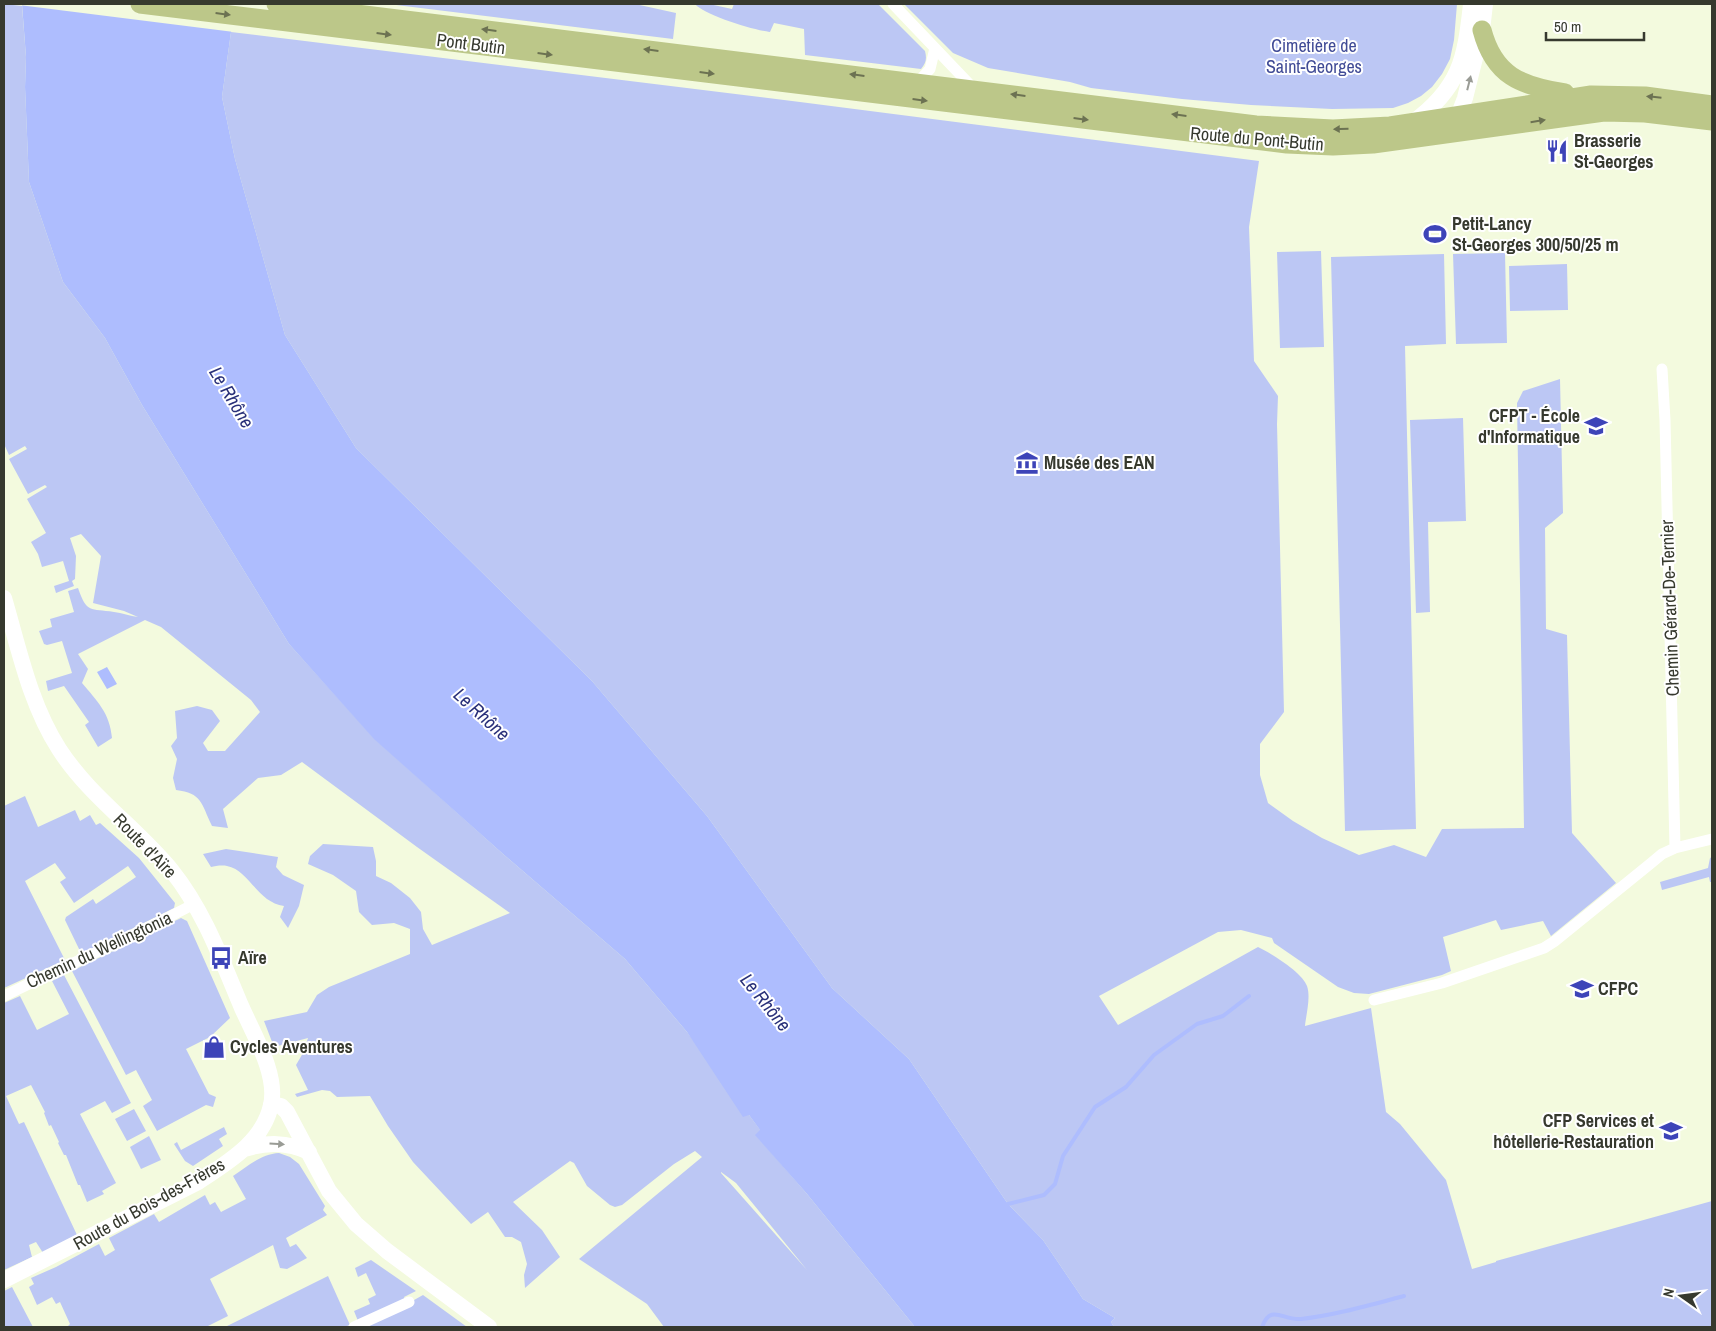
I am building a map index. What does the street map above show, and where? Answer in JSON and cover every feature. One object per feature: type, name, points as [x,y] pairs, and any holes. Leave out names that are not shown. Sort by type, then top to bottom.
[{"type":"main road","name":"Pont Butin","points":[[140,4],[803,77]]},
{"type":"main road","name":"Pont Butin","points":[[276,4],[803,77]]},
{"type":"main road","points":[[1482,30],[1494,59],[1510,76],[1533,87],[1579,96]]},
{"type":"main road","name":"Route du Pont-Butin","points":[[803,77],[918,82],[1299,128],[1361,129],[1412,123],[1579,96],[1605,94],[1645,96],[1712,104]]},
{"type":"main road","name":"Route du Pont-Butin","points":[[803,77],[1287,144],[1333,146],[1373,144],[1588,114],[1622,112],[1712,121]]},
{"type":"main road","points":[[1588,114],[1712,132]]},
{"type":"street","points":[[893,4],[974,89]]},
{"type":"street","points":[[1412,123],[1443,96],[1460,68],[1466,47],[1471,4]]},
{"type":"street","points":[[1449,134],[1460,115],[1482,30],[1485,4]]},
{"type":"street","points":[[918,82],[930,69],[936,48]]},
{"type":"street","name":"Chemin Gérard-De-Ternier","points":[[1662,369],[1665,420],[1675,848]]},
{"type":"street","name":"Route d'Aïre","points":[[4,598],[33,695],[48,730],[59,749],[92,791],[172,871],[194,904],[221,958],[267,1065],[272,1085],[271,1104]]},
{"type":"street","points":[[1374,1000],[1442,983],[1544,948],[1662,854],[1675,848],[1712,839]]},
{"type":"street","name":"Chemin du Wellingtonia","points":[[4,996],[148,928],[194,904]]},
{"type":"street","points":[[271,1104],[280,1106],[288,1112],[329,1191],[356,1224],[387,1251],[489,1327]]},
{"type":"street","name":"Route du Bois-des-Frères","points":[[4,1280],[198,1182],[222,1166],[252,1141],[264,1124],[271,1104]]},
{"type":"street","points":[[244,1149],[257,1144],[277,1143],[309,1152]]},
{"type":"street","points":[[354,1327],[409,1302]]},
{"type":"green space","points":[[4,4],[22,6],[26,57],[25,87],[29,182],[63,282],[105,338],[142,405],[289,644],[375,739],[503,854],[625,959],[687,1032],[761,1131],[756,1135],[807,1194],[915,1327],[664,1327],[647,1304],[579,1259],[702,1157],[695,1151],[674,1164],[622,1205],[615,1207],[587,1186],[574,1163],[570,1161],[513,1202],[542,1230],[560,1257],[525,1288],[524,1275],[527,1264],[521,1242],[512,1237],[505,1237],[488,1212],[471,1224],[413,1162],[370,1096],[337,1097],[330,1091],[322,1090],[297,1097],[295,1094],[308,1090],[296,1065],[303,1053],[308,1038],[274,1047],[264,1021],[307,1012],[317,995],[329,987],[410,954],[410,929],[394,923],[372,925],[359,912],[356,891],[333,875],[308,864],[310,856],[323,844],[373,847],[376,861],[376,876],[391,883],[410,898],[421,912],[423,929],[432,945],[510,913],[302,762],[281,775],[258,778],[223,809],[228,828],[212,826],[200,800],[185,791],[176,790],[173,778],[177,759],[171,746],[177,738],[175,711],[197,706],[212,710],[220,721],[203,743],[208,751],[225,751],[260,712],[251,700],[161,627],[145,620],[78,654],[88,669],[82,683],[106,714],[111,729],[112,738],[98,747],[85,725],[89,722],[64,686],[48,691],[46,681],[72,673],[62,641],[44,644],[39,631],[52,627],[50,619],[74,612],[68,591],[78,588],[84,602],[94,610],[117,612],[138,617],[124,611],[93,603],[101,556],[81,534],[70,538],[76,556],[75,579],[72,581],[74,586],[56,593],[54,586],[69,581],[63,561],[42,567],[38,554],[31,542],[46,533],[27,499],[47,487],[45,485],[28,494],[9,459],[27,449],[25,446],[9,455],[4,444]],"holes":[[[721,1172],[736,1183],[807,1270]]]},
{"type":"green space","points":[[388,4],[635,4],[676,13],[673,39]]},
{"type":"green space","points":[[695,4],[709,4],[732,9],[734,4],[878,4],[925,51],[926,61],[921,69],[805,55],[804,29],[774,23],[770,32],[762,31],[708,13]]},
{"type":"green space","name":"Cimetière de Saint-Georges","points":[[904,4],[1457,4],[1454,40],[1450,59],[1432,87],[1408,103],[1393,108],[1332,109],[1182,99],[1091,88],[1070,82],[988,68],[953,53]]},
{"type":"green space","points":[[231,32],[1259,161],[1249,227],[1254,361],[1278,396],[1277,424],[1284,712],[1260,744],[1260,775],[1268,803],[1293,821],[1322,838],[1359,855],[1394,845],[1426,857],[1442,829],[1524,828],[1517,403],[1523,391],[1560,379],[1563,513],[1545,528],[1546,629],[1567,635],[1572,833],[1616,883],[1551,936],[1543,921],[1501,930],[1496,920],[1443,937],[1451,971],[1369,994],[1354,993],[1338,987],[1274,943],[1272,938],[1241,930],[1218,932],[1099,996],[1118,1025],[1258,947],[1264,950],[1286,964],[1299,975],[1307,986],[1309,995],[1305,1026],[1371,1008],[1386,1112],[1400,1124],[1446,1180],[1472,1269],[1712,1201],[1712,1327],[1114,1327],[1111,1322],[1115,1318],[1083,1299],[1043,1240],[1008,1204],[909,1059],[832,988],[707,816],[592,681],[356,448],[285,335],[235,159],[222,97]]},
{"type":"green space","points":[[1321,251],[1324,347],[1280,348],[1277,252]]},
{"type":"green space","points":[[1505,253],[1507,343],[1456,344],[1453,254]]},
{"type":"green space","points":[[1444,254],[1446,344],[1405,346],[1416,829],[1345,831],[1331,257]]},
{"type":"green space","points":[[1567,264],[1568,310],[1510,311],[1509,266]]},
{"type":"green space","points":[[1463,418],[1466,521],[1428,522],[1430,612],[1416,613],[1410,420]]},
{"type":"green space","points":[[25,796],[38,827],[75,810],[80,821],[90,815],[96,825],[100,823],[139,858],[175,903],[174,908],[83,953],[80,951],[65,920],[66,917],[93,899],[96,904],[136,877],[128,866],[74,903],[60,882],[66,878],[55,863],[25,881],[65,960],[4,988],[4,806]]},
{"type":"green space","points":[[226,849],[278,857],[276,867],[283,875],[304,885],[299,906],[288,928],[280,917],[284,906],[267,899],[235,869],[225,866],[211,867],[203,854]]},
{"type":"green space","points":[[1712,857],[1712,882],[1710,882],[1709,877],[1662,890],[1660,882],[1708,868],[1710,858]]},
{"type":"green space","points":[[181,918],[187,921],[230,1018],[210,1037],[186,1049],[209,1094],[216,1097],[213,1107],[206,1105],[157,1131],[143,1106],[152,1100],[136,1070],[126,1075],[72,971]]},
{"type":"green space","points":[[64,975],[131,1103],[112,1113],[105,1101],[80,1114],[116,1183],[102,1191],[104,1194],[87,1202],[31,1085],[6,1096],[19,1124],[24,1122],[77,1235],[43,1253],[36,1242],[29,1245],[32,1257],[4,1270],[4,1003],[20,996],[37,1030],[69,1014],[52,981]]},
{"type":"green space","points":[[134,1109],[146,1131],[127,1141],[115,1119]]},
{"type":"green space","points":[[224,1127],[227,1134],[219,1139],[223,1146],[193,1166],[185,1161],[174,1144],[177,1142],[181,1150]]},
{"type":"green space","points":[[149,1136],[161,1160],[141,1169],[130,1147]]},
{"type":"green space","points":[[279,1153],[290,1157],[299,1164],[325,1206],[323,1210],[327,1215],[286,1238],[290,1247],[296,1244],[307,1258],[287,1269],[280,1268],[273,1245],[210,1279],[228,1316],[206,1327],[67,1327],[70,1324],[60,1302],[56,1304],[52,1297],[37,1305],[29,1287],[34,1284],[31,1278],[99,1244],[105,1256],[115,1250],[109,1238],[154,1214],[159,1222],[205,1195],[210,1205],[215,1202],[221,1212],[246,1199],[233,1176],[260,1158]]},
{"type":"green space","points":[[371,1260],[416,1291],[404,1297],[405,1300],[358,1321],[354,1311],[370,1304],[368,1299],[376,1295],[366,1273],[358,1277],[355,1268]]},
{"type":"green space","points":[[328,1276],[350,1325],[344,1327],[225,1327]]},
{"type":"green space","points":[[12,1287],[33,1327],[4,1327],[4,1291]]},
{"type":"green space","points":[[423,1295],[467,1327],[366,1327]]},
{"type":"water","name":"Le Rhône","points":[[22,4],[240,4],[231,32],[222,97],[235,159],[285,335],[356,448],[592,681],[707,816],[832,988],[909,1059],[1008,1204],[1043,1240],[1083,1299],[1115,1318],[1111,1322],[1114,1327],[915,1327],[807,1194],[755,1135],[760,1130],[749,1115],[743,1117],[687,1032],[625,959],[374,739],[289,644],[142,405],[105,338],[63,282],[29,182],[25,87],[26,57]]},
{"type":"water","points":[[107,667],[117,684],[107,689],[97,672]]},
{"type":"pier","points":[[20,4],[242,4],[234,32]]},
{"type":"waterway","points":[[1008,1204],[1044,1195],[1055,1184],[1063,1156],[1095,1107],[1126,1087],[1154,1055],[1197,1024],[1223,1016],[1249,996]]},
{"type":"waterway","points":[[1262,1327],[1269,1316],[1274,1314],[1301,1319],[1327,1315],[1404,1296]]},
{"type":"place","name":"Brasserie St-Georges","points":[[1557,151]]},
{"type":"place","name":"Petit-Lancy St-Georges 300/50/25 m","points":[[1435,234]]},
{"type":"place","name":"CFPT - École d'Informatique","points":[[1596,426]]},
{"type":"place","name":"Musée des EAN","points":[[1027,463]]},
{"type":"place","name":"Aïre","points":[[221,958]]},
{"type":"place","name":"CFPC","points":[[1582,989]]},
{"type":"place","name":"Cycles Aventures","points":[[214,1047]]},
{"type":"place","name":"CFP Services et hôtellerie-Restauration","points":[[1671,1131]]}]
